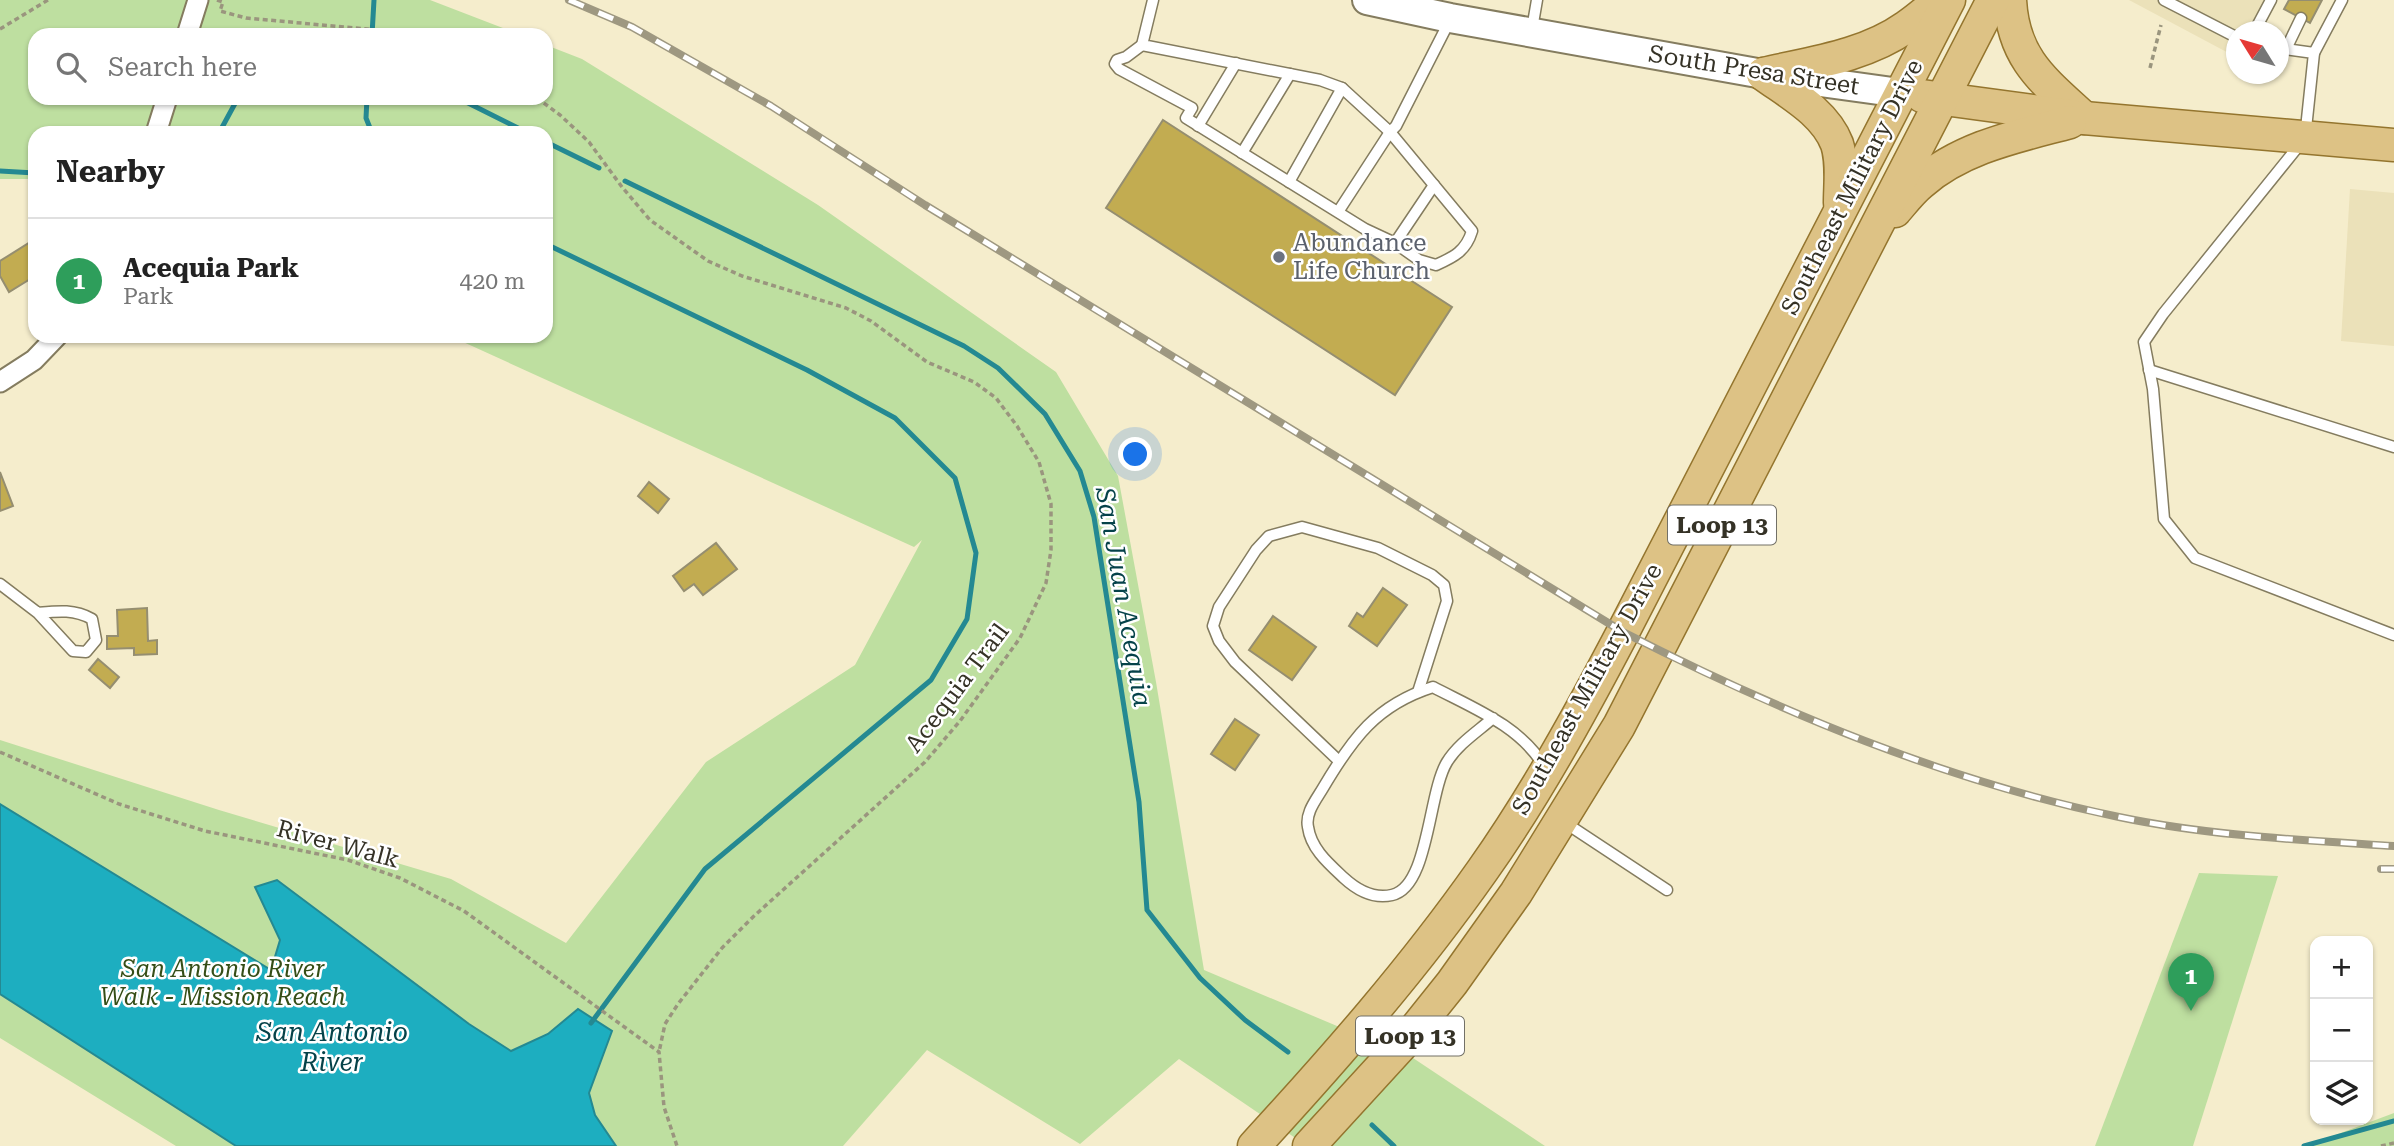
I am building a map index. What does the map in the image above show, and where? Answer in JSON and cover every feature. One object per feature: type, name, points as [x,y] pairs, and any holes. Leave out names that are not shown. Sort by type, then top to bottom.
[{"type":"main road","name":"South Presa Street","points":[[1367,0],[1451,18],[1763,74],[2084,118],[2394,145]]},
{"type":"main road","points":[[1763,74],[1847,54],[1879,42],[1905,28],[1940,0]]},
{"type":"main road","name":"Southeast Military Drive","points":[[1254,1146],[1340,1052],[1405,975],[1483,870],[1546,769],[1610,657],[1949,0]]},
{"type":"main road","name":"Southeast Military Drive","points":[[1308,1146],[1408,1038],[1452,983],[1516,893],[1619,726],[1993,0]]},
{"type":"main road","points":[[2010,0],[2011,21],[2025,58],[2044,81],[2084,118]]},
{"type":"main road","points":[[1763,74],[1816,113],[1828,127],[1836,144],[1841,166],[1840,208]]},
{"type":"main road","points":[[1870,237],[1920,183],[1945,165],[1981,147],[2084,118]]},
{"type":"main road","points":[[1546,769],[1579,790]]},
{"type":"street","points":[[189,28],[198,0]]},
{"type":"street","points":[[158,126],[165,105]]},
{"type":"street","points":[[0,382],[34,360],[50,343]]},
{"type":"lane","points":[[1142,45],[1320,80],[1342,88],[1390,132],[1472,230],[1464,249],[1436,265],[1419,260],[1395,243],[1364,229],[1186,118],[1192,108],[1119,69],[1115,64],[1116,60],[1126,57],[1142,45],[1153,0]]},
{"type":"lane","points":[[1532,33],[1538,0]]},
{"type":"lane","points":[[2165,0],[2226,32]]},
{"type":"lane","points":[[2260,21],[2271,0]]},
{"type":"lane","points":[[2342,0],[2315,53],[2305,138],[2163,314],[2144,342],[2164,519],[2195,558],[2394,635]]},
{"type":"lane","points":[[1338,212],[1396,126],[1451,18]]},
{"type":"lane","points":[[2289,37],[2301,18]]},
{"type":"lane","points":[[2289,49],[2315,53]]},
{"type":"lane","points":[[1198,126],[1236,63]]},
{"type":"lane","points":[[1242,153],[1290,74]]},
{"type":"lane","points":[[1289,182],[1342,88]]},
{"type":"lane","points":[[1395,243],[1434,185]]},
{"type":"lane","points":[[2149,370],[2394,447]]},
{"type":"lane","points":[[1339,761],[1235,662],[1219,641],[1213,626],[1219,607],[1256,550],[1269,536],[1302,527],[1378,548],[1432,575],[1444,585],[1447,601],[1418,691]]},
{"type":"lane","points":[[0,584],[38,613],[73,651],[86,652],[96,640],[92,619],[80,612],[38,613]]},
{"type":"lane","points":[[1493,719],[1461,745],[1447,762],[1437,784],[1416,874],[1408,886],[1392,895],[1371,895],[1349,883],[1321,855],[1310,837],[1309,813],[1339,761],[1366,725],[1392,705],[1418,691],[1433,687],[1493,719],[1533,748],[1546,769]]},
{"type":"lane","points":[[1561,820],[1667,890]]},
{"type":"path","points":[[0,29],[48,0]]},
{"type":"path","points":[[217,0],[223,2],[220,11],[246,18],[359,28]]},
{"type":"path","points":[[2150,68],[2161,25]]},
{"type":"path","name":"Acequia Trail","points":[[547,105],[589,142],[650,220],[708,261],[743,276],[846,308],[871,321],[927,362],[974,382],[996,398],[1039,462],[1051,504],[1051,550],[1045,583],[1020,638],[1005,659],[960,721],[925,762],[722,948],[665,1024],[659,1052]]},
{"type":"path","name":"River Walk","points":[[0,752],[119,804],[205,831],[348,860],[400,878],[464,911],[659,1052]]},
{"type":"path","points":[[659,1052],[664,1107],[677,1146]]},
{"type":"path","points":[[2381,1146],[2394,1143]]},
{"type":"shaded area","points":[[2129,0],[2267,0],[2256,21],[2226,21],[2226,52]]},
{"type":"shaded area","points":[[2350,189],[2394,193],[2394,346],[2341,341]]},
{"type":"green space","name":"San Antonio River Walk - Mission Reach","points":[[0,0],[430,0],[503,28],[28,28],[28,105],[553,105],[553,48],[582,59],[818,205],[1056,372],[1118,476],[1156,682],[1204,970],[1413,1058],[1545,1146],[1307,1146],[1179,1059],[1080,1144],[927,1050],[843,1146],[176,1146],[0,1038],[0,740],[219,810],[451,879],[566,943],[706,762],[855,665],[922,540],[914,547],[465,343],[553,343],[553,126],[28,126],[28,179],[0,179]]},
{"type":"green space","points":[[2199,873],[2278,876],[2193,1146],[2095,1146]]},
{"type":"green space","points":[[2394,1113],[2394,1146],[2306,1146],[2362,1125],[2373,1125],[2373,1121]]},
{"type":"water","name":"San Antonio River","points":[[0,804],[271,970],[280,940],[255,887],[277,880],[469,1024],[511,1051],[548,1034],[578,1009],[612,1031],[589,1093],[595,1115],[616,1146],[236,1146],[0,994]]},
{"type":"building","points":[[2289,0],[2322,0],[2310,23],[2284,9]]},
{"type":"building","name":"Abundance Life Church","points":[[1163,120],[1452,307],[1395,395],[1106,208]]},
{"type":"building","points":[[28,244],[28,280],[9,292],[0,276],[0,261]]},
{"type":"building","points":[[0,472],[13,506],[0,511]]},
{"type":"building","points":[[649,482],[669,499],[658,513],[638,496]]},
{"type":"building","points":[[716,543],[737,569],[703,595],[694,584],[684,591],[673,576]]},
{"type":"building","points":[[1383,588],[1407,605],[1377,646],[1349,626],[1357,613],[1363,617]]},
{"type":"building","points":[[147,608],[148,641],[157,640],[157,654],[134,655],[134,648],[107,649],[107,636],[118,636],[117,610]]},
{"type":"building","points":[[1273,616],[1316,647],[1292,680],[1249,650]]},
{"type":"building","points":[[98,659],[119,677],[110,688],[89,670]]},
{"type":"building","points":[[1235,719],[1259,735],[1235,770],[1211,754]]},
{"type":"waterway","points":[[372,28],[374,0]]},
{"type":"waterway","name":"San Juan Acequia","points":[[223,126],[234,105]]},
{"type":"waterway","points":[[367,105],[366,118],[369,126]]},
{"type":"waterway","name":"San Juan Acequia","points":[[472,105],[514,126]]},
{"type":"waterway","name":"San Juan Acequia","points":[[553,145],[599,168]]},
{"type":"waterway","name":"San Juan Acequia","points":[[0,171],[28,173]]},
{"type":"waterway","name":"San Juan Acequia","points":[[625,181],[964,346],[998,368],[1045,414],[1080,471],[1094,517],[1139,802],[1147,910],[1200,978],[1245,1020],[1288,1052]]},
{"type":"waterway","points":[[553,247],[807,370],[895,418],[955,478],[976,553],[967,619],[931,680],[705,869],[591,1023]]},
{"type":"waterway","name":"San Juan Acequia","points":[[2304,1146],[2394,1121]]},
{"type":"waterway","name":"San Juan Acequia","points":[[1372,1125],[1394,1146]]},
{"type":"railway","points":[[569,0],[632,27],[771,106],[925,205],[1623,632],[1742,690],[1927,764],[2054,802],[2187,829],[2394,846]]},
{"type":"railway","points":[[2381,869],[2394,869]]},
{"type":"place","name":"Abundance Life Church","points":[[1279,257]]},
{"type":"place","name":"Acequia Park","points":[[2191,1011]]}]
